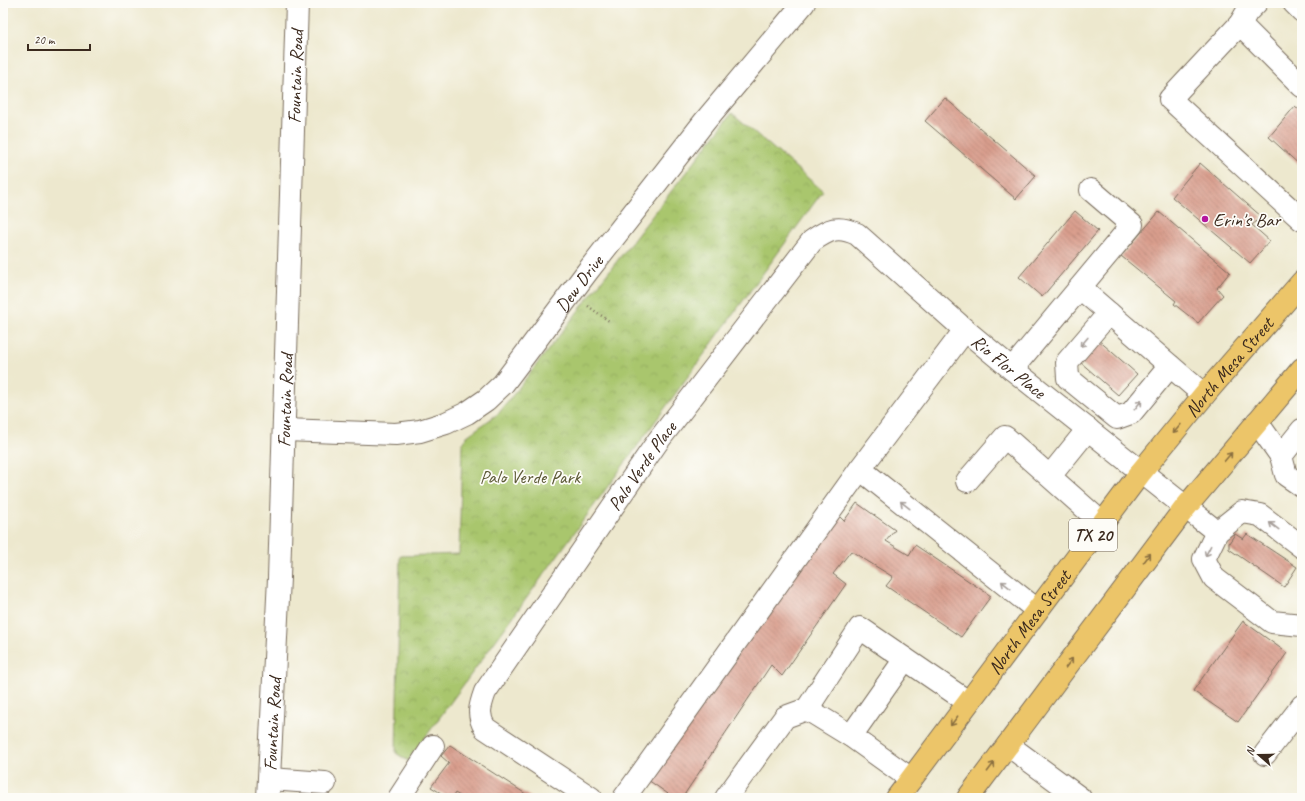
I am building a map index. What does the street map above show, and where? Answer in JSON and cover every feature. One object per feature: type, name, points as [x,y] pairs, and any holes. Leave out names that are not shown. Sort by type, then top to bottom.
[{"type":"main road","name":"North Mesa Street","points":[[897,798],[1141,472],[1204,395],[1302,282]]},
{"type":"main road","name":"TX 20","points":[[968,798],[1185,508],[1302,369]]},
{"type":"street","name":"Fountain Road","points":[[269,788],[284,430],[297,3]]},
{"type":"street","name":"Dew Drive","points":[[284,430],[396,434],[420,431],[460,417],[486,400],[503,384],[587,272],[705,121],[804,3]]},
{"type":"street","points":[[1256,3],[1247,12],[1240,24],[1170,98],[1302,220]]},
{"type":"street","points":[[1294,3],[1302,10]]},
{"type":"street","points":[[1240,24],[1302,86]]},
{"type":"street","points":[[1012,369],[1132,225],[1091,190]]},
{"type":"street","name":"Rio Flor Place","points":[[833,229],[847,229],[857,234],[1012,369],[1217,532]]},
{"type":"street","name":"Palo Verde Place","points":[[591,798],[485,728],[481,721],[480,707],[485,692],[658,441],[812,241],[833,229]]},
{"type":"street","points":[[1080,288],[1204,395]]},
{"type":"street","points":[[1109,313],[1067,362],[1068,378],[1117,418],[1131,413],[1170,366]]},
{"type":"street","points":[[624,798],[860,469],[966,330]]},
{"type":"street","points":[[1257,422],[1281,456],[1286,475],[1302,486]]},
{"type":"street","points":[[1050,476],[1088,429]]},
{"type":"street","points":[[1281,456],[1302,430]]},
{"type":"street","points":[[967,481],[1005,437],[1102,523]]},
{"type":"street","points":[[860,469],[1037,610]]},
{"type":"street","points":[[1302,547],[1260,515],[1242,512],[1217,532],[1204,558],[1214,578],[1272,622],[1302,624]]},
{"type":"street","points":[[726,798],[785,717],[807,709],[860,628],[968,702]]},
{"type":"street","points":[[851,736],[905,658]]},
{"type":"street","points":[[1265,754],[1302,706]]},
{"type":"street","points":[[807,709],[851,736],[911,779]]},
{"type":"street","points":[[1008,745],[1080,798]]},
{"type":"street","points":[[399,798],[433,746]]},
{"type":"street","points":[[269,788],[325,783]]},
{"type":"green space","name":"Palo Verde Park","points":[[732,113],[823,191],[408,761],[396,753],[400,556],[459,554],[462,445],[467,436],[499,413]]},
{"type":"building","points":[[945,98],[1036,176],[1016,199],[925,121]]},
{"type":"building","points":[[1295,106],[1302,112],[1302,167],[1269,137]]},
{"type":"building","points":[[1200,163],[1262,217],[1252,225],[1270,241],[1250,263],[1172,197]]},
{"type":"building","points":[[1075,211],[1098,231],[1042,297],[1019,277]]},
{"type":"building","points":[[1159,212],[1230,272],[1217,288],[1223,295],[1198,323],[1174,304],[1176,301],[1121,256]]},
{"type":"building","points":[[1096,338],[1137,374],[1118,395],[1079,361]]},
{"type":"building","points":[[857,503],[895,530],[886,541],[909,555],[915,545],[991,596],[961,637],[886,586],[893,577],[851,551],[833,574],[846,584],[782,676],[771,665],[682,798],[674,798],[648,780],[837,514],[844,521]]},
{"type":"building","points":[[1235,534],[1243,539],[1247,534],[1297,567],[1284,587],[1229,549],[1229,543]]},
{"type":"building","points":[[1243,621],[1287,653],[1238,722],[1193,691]]},
{"type":"building","points":[[450,745],[532,798],[463,798],[455,793],[452,798],[449,798],[431,787],[449,763],[441,756]]},
{"type":"place","name":"Erin's Bar","points":[[1205,219]]}]
